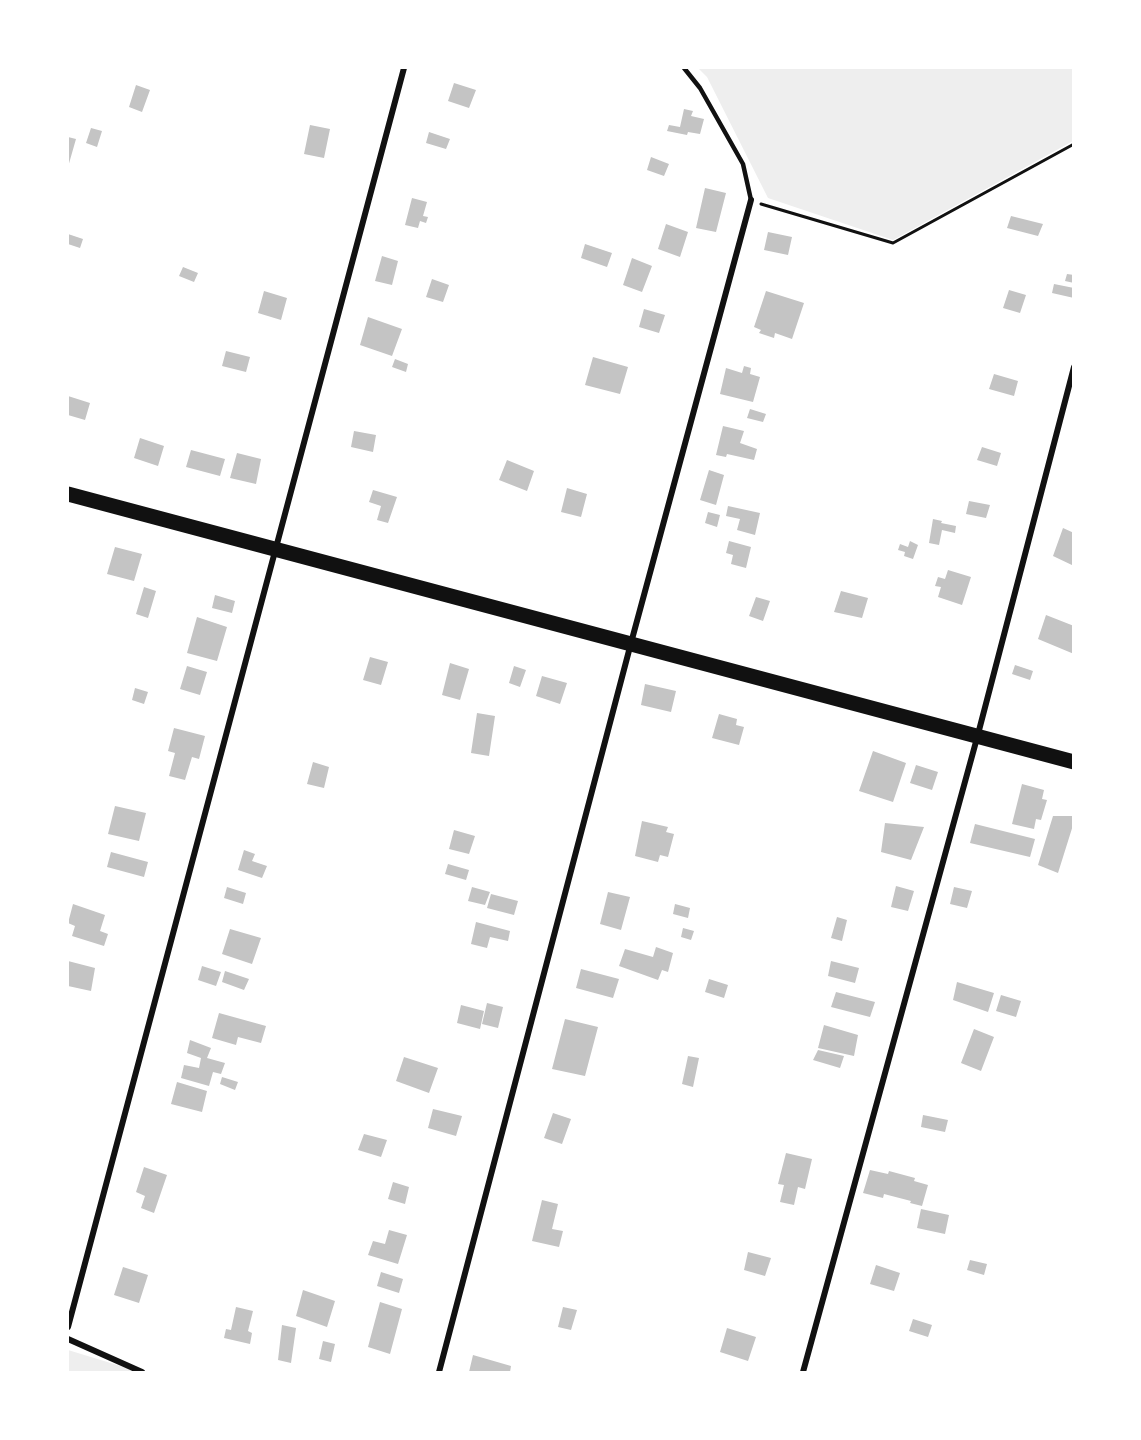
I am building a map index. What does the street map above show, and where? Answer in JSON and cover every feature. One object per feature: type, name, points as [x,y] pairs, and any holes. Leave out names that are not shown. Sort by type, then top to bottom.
[{"type":"highway","points":[[68,494],[1074,762]]},
{"type":"street","points":[[68,1327],[404,68]]},
{"type":"street","points":[[439,1372],[751,200]]},
{"type":"street","points":[[803,1372],[977,738],[1074,367]]},
{"type":"street","points":[[68,1339],[142,1372]]},
{"type":"lane","points":[[684,68],[700,88],[743,164],[751,200]]},
{"type":"path","points":[[751,200],[893,243],[1074,144]]},
{"type":"shaded area","points":[[698,68],[1073,68],[1073,141],[893,240],[768,198],[707,77]]},
{"type":"shaded area","points":[[68,1350],[140,1372],[68,1372]]},
{"type":"building","points":[[454,83],[476,90],[469,108],[448,101]]},
{"type":"building","points":[[136,85],[150,90],[142,112],[129,107]]},
{"type":"building","points":[[684,109],[693,111],[691,116],[704,119],[700,134],[688,132],[687,135],[667,131],[669,125],[680,127]]},
{"type":"building","points":[[310,125],[330,129],[324,158],[304,154]]},
{"type":"building","points":[[91,128],[102,131],[97,147],[86,143]]},
{"type":"building","points":[[429,132],[450,139],[446,149],[426,143]]},
{"type":"building","points":[[68,137],[76,139],[68,167]]},
{"type":"building","points":[[651,157],[669,164],[664,176],[647,170]]},
{"type":"building","points":[[705,188],[726,193],[716,232],[696,228]]},
{"type":"building","points":[[412,198],[427,202],[423,216],[428,217],[426,223],[420,221],[418,228],[405,225]]},
{"type":"building","points":[[1011,216],[1043,224],[1038,236],[1007,228]]},
{"type":"building","points":[[666,224],[688,232],[680,257],[658,249]]},
{"type":"building","points":[[768,232],[792,237],[788,255],[764,250]]},
{"type":"building","points":[[68,234],[83,239],[80,248],[68,244]]},
{"type":"building","points":[[585,244],[612,253],[607,267],[581,258]]},
{"type":"building","points":[[382,256],[398,261],[392,285],[375,281]]},
{"type":"building","points":[[632,258],[652,266],[642,292],[623,285]]},
{"type":"building","points":[[183,267],[198,273],[194,282],[179,276]]},
{"type":"building","points":[[1067,274],[1074,275],[1074,283],[1065,281]]},
{"type":"building","points":[[432,279],[449,285],[443,302],[426,297]]},
{"type":"building","points":[[1054,284],[1074,288],[1074,298],[1052,293]]},
{"type":"building","points":[[1009,290],[1026,295],[1020,313],[1003,308]]},
{"type":"building","points":[[264,291],[287,298],[281,320],[258,313]]},
{"type":"building","points":[[766,291],[804,303],[792,339],[775,333],[774,338],[759,333],[761,330],[754,327]]},
{"type":"building","points":[[644,309],[665,315],[659,333],[639,327]]},
{"type":"building","points":[[368,317],[402,329],[392,356],[360,345]]},
{"type":"building","points":[[226,351],[250,357],[246,372],[222,366]]},
{"type":"building","points":[[593,357],[628,367],[620,394],[585,385]]},
{"type":"building","points":[[395,359],[408,364],[406,372],[392,367]]},
{"type":"building","points":[[744,366],[751,368],[750,374],[760,377],[753,402],[720,394],[726,368],[742,373]]},
{"type":"building","points":[[994,374],[1018,381],[1014,396],[989,389]]},
{"type":"building","points":[[68,396],[90,403],[85,420],[68,415]]},
{"type":"building","points":[[750,409],[766,414],[763,422],[747,418]]},
{"type":"building","points":[[723,426],[744,431],[740,443],[757,449],[754,460],[727,454],[726,457],[716,455]]},
{"type":"building","points":[[354,431],[376,435],[373,452],[351,447]]},
{"type":"building","points":[[140,438],[164,446],[158,466],[134,458]]},
{"type":"building","points":[[982,447],[1001,453],[997,466],[977,460]]},
{"type":"building","points":[[191,450],[225,459],[220,476],[186,467]]},
{"type":"building","points":[[237,453],[261,459],[256,484],[230,478]]},
{"type":"building","points":[[507,460],[534,471],[527,491],[499,480]]},
{"type":"building","points":[[709,470],[724,475],[716,505],[700,500]]},
{"type":"building","points":[[567,488],[587,494],[581,517],[561,512]]},
{"type":"building","points":[[373,490],[397,497],[388,523],[377,520],[381,506],[369,502]]},
{"type":"building","points":[[969,501],[990,505],[986,518],[966,514]]},
{"type":"building","points":[[728,506],[760,513],[755,535],[737,530],[740,519],[726,516]]},
{"type":"building","points":[[708,512],[720,515],[717,527],[705,523]]},
{"type":"building","points":[[933,519],[956,526],[955,533],[942,530],[939,545],[929,543]]},
{"type":"building","points":[[1063,528],[1074,533],[1074,566],[1053,556]]},
{"type":"building","points":[[729,541],[751,547],[746,568],[731,564],[733,555],[726,553]]},
{"type":"building","points":[[910,541],[918,545],[913,559],[904,556],[905,552],[898,550],[900,544],[908,547]]},
{"type":"building","points":[[115,547],[142,554],[134,581],[107,574]]},
{"type":"building","points":[[948,570],[971,577],[962,605],[938,597],[941,587],[935,586],[938,577],[945,579]]},
{"type":"building","points":[[144,587],[156,591],[148,618],[136,614]]},
{"type":"building","points":[[841,591],[868,598],[862,618],[834,612]]},
{"type":"building","points":[[215,595],[235,601],[232,613],[212,608]]},
{"type":"building","points":[[756,597],[770,601],[763,621],[749,616]]},
{"type":"building","points":[[1046,615],[1074,626],[1074,654],[1038,639]]},
{"type":"building","points":[[197,617],[227,627],[217,661],[187,653]]},
{"type":"building","points":[[370,657],[388,662],[381,685],[363,680]]},
{"type":"building","points":[[450,663],[469,669],[460,700],[442,695]]},
{"type":"building","points":[[1015,665],[1033,671],[1030,680],[1012,674]]},
{"type":"building","points":[[187,666],[207,672],[200,695],[180,689]]},
{"type":"building","points":[[514,666],[526,670],[520,687],[509,683]]},
{"type":"building","points":[[542,676],[567,683],[560,704],[536,696]]},
{"type":"building","points":[[645,684],[676,691],[671,712],[641,705]]},
{"type":"building","points":[[135,688],[148,692],[144,704],[132,700]]},
{"type":"building","points":[[477,713],[495,716],[489,756],[471,753]]},
{"type":"building","points":[[719,714],[737,719],[736,725],[744,727],[739,745],[712,738]]},
{"type":"building","points":[[174,728],[205,736],[199,759],[192,757],[185,780],[169,776],[175,753],[168,751]]},
{"type":"building","points":[[873,751],[906,763],[893,802],[859,791]]},
{"type":"building","points":[[313,762],[329,767],[324,788],[307,784]]},
{"type":"building","points":[[916,765],[938,772],[932,790],[910,783]]},
{"type":"building","points":[[1022,784],[1044,790],[1042,799],[1047,800],[1041,820],[1036,819],[1034,829],[1012,824]]},
{"type":"building","points":[[115,806],[146,813],[139,841],[108,834]]},
{"type":"building","points":[[1053,816],[1074,816],[1058,873],[1038,865]]},
{"type":"building","points":[[642,821],[668,827],[666,832],[674,834],[668,857],[660,855],[658,862],[635,856]]},
{"type":"building","points":[[885,823],[924,827],[911,860],[881,852]]},
{"type":"building","points":[[975,824],[1035,839],[1030,857],[970,843]]},
{"type":"building","points":[[454,830],[475,836],[469,854],[449,849]]},
{"type":"building","points":[[244,850],[255,854],[252,861],[267,866],[262,878],[238,870]]},
{"type":"building","points":[[111,852],[148,862],[144,877],[107,867]]},
{"type":"building","points":[[448,864],[469,870],[466,880],[445,874]]},
{"type":"building","points":[[896,886],[914,891],[908,911],[891,907]]},
{"type":"building","points":[[227,887],[246,893],[243,904],[224,898]]},
{"type":"building","points":[[472,887],[490,892],[485,905],[468,901]]},
{"type":"building","points":[[954,887],[972,891],[967,908],[950,904]]},
{"type":"building","points":[[608,892],[630,897],[621,930],[600,924]]},
{"type":"building","points":[[491,894],[518,901],[514,915],[487,908]]},
{"type":"building","points":[[73,904],[105,915],[100,931],[108,934],[104,946],[72,936],[75,926],[68,923]]},
{"type":"building","points":[[675,904],[690,908],[688,918],[673,914]]},
{"type":"building","points":[[837,917],[847,920],[842,941],[831,938]]},
{"type":"building","points":[[476,922],[510,931],[508,941],[490,937],[487,948],[471,944]]},
{"type":"building","points":[[683,928],[694,931],[691,940],[681,937]]},
{"type":"building","points":[[230,929],[261,938],[252,964],[222,954]]},
{"type":"building","points":[[656,947],[673,953],[668,972],[662,970],[658,980],[619,966],[625,949],[653,957]]},
{"type":"building","points":[[68,961],[95,968],[91,991],[68,986]]},
{"type":"building","points":[[831,961],[859,968],[855,983],[828,976]]},
{"type":"building","points":[[202,966],[221,972],[216,986],[198,980]]},
{"type":"building","points":[[581,969],[619,979],[613,998],[576,988]]},
{"type":"building","points":[[225,971],[249,979],[244,990],[222,982]]},
{"type":"building","points":[[709,979],[728,985],[724,998],[705,992]]},
{"type":"building","points":[[957,982],[994,993],[988,1012],[953,1000]]},
{"type":"building","points":[[836,992],[875,1002],[870,1017],[831,1007]]},
{"type":"building","points":[[1001,995],[1021,1001],[1016,1017],[996,1011]]},
{"type":"building","points":[[487,1003],[503,1007],[498,1028],[482,1024]]},
{"type":"building","points":[[461,1005],[484,1011],[480,1029],[457,1023]]},
{"type":"building","points":[[219,1013],[266,1026],[261,1043],[238,1037],[236,1045],[212,1038]]},
{"type":"building","points":[[565,1019],[598,1027],[585,1076],[552,1069]]},
{"type":"building","points":[[824,1025],[858,1035],[854,1056],[818,1048]]},
{"type":"building","points":[[974,1029],[994,1037],[981,1071],[961,1063]]},
{"type":"building","points":[[190,1040],[211,1048],[207,1058],[225,1063],[221,1074],[213,1072],[209,1086],[181,1078],[184,1065],[199,1068],[201,1058],[187,1053]]},
{"type":"building","points":[[818,1050],[844,1056],[840,1068],[813,1060]]},
{"type":"building","points":[[688,1056],[699,1058],[693,1087],[682,1084]]},
{"type":"building","points":[[404,1057],[438,1068],[429,1093],[396,1081]]},
{"type":"building","points":[[222,1077],[238,1082],[235,1090],[220,1084]]},
{"type":"building","points":[[177,1082],[207,1091],[202,1112],[171,1104]]},
{"type":"building","points":[[433,1109],[462,1116],[456,1136],[428,1128]]},
{"type":"building","points":[[553,1113],[571,1119],[562,1144],[544,1138]]},
{"type":"building","points":[[923,1115],[948,1120],[945,1132],[921,1127]]},
{"type":"building","points":[[364,1134],[387,1140],[381,1157],[358,1150]]},
{"type":"building","points":[[786,1153],[812,1159],[805,1189],[798,1187],[794,1205],[780,1202],[784,1185],[778,1184]]},
{"type":"building","points":[[144,1167],[167,1175],[154,1213],[141,1208],[145,1196],[136,1192]]},
{"type":"building","points":[[870,1170],[888,1174],[889,1171],[915,1178],[914,1181],[928,1185],[922,1206],[884,1194],[883,1198],[863,1193]]},
{"type":"building","points":[[393,1182],[409,1187],[405,1204],[388,1199]]},
{"type":"building","points":[[542,1200],[558,1204],[552,1229],[563,1231],[559,1247],[532,1241]]},
{"type":"building","points":[[921,1209],[949,1215],[945,1234],[917,1228]]},
{"type":"building","points":[[389,1230],[407,1235],[398,1264],[368,1255],[373,1241],[385,1244]]},
{"type":"building","points":[[748,1252],[771,1258],[765,1276],[744,1270]]},
{"type":"building","points":[[970,1260],[987,1264],[984,1275],[967,1270]]},
{"type":"building","points":[[876,1265],[900,1273],[894,1291],[870,1284]]},
{"type":"building","points":[[123,1267],[148,1275],[139,1303],[114,1295]]},
{"type":"building","points":[[381,1272],[403,1279],[399,1293],[377,1286]]},
{"type":"building","points":[[303,1290],[335,1301],[327,1327],[296,1316]]},
{"type":"building","points":[[380,1302],[402,1309],[390,1354],[368,1347]]},
{"type":"building","points":[[236,1307],[253,1311],[248,1331],[252,1333],[250,1344],[224,1338],[226,1329],[231,1330]]},
{"type":"building","points":[[563,1307],[577,1310],[571,1330],[558,1327]]},
{"type":"building","points":[[913,1319],[932,1325],[928,1337],[909,1331]]},
{"type":"building","points":[[282,1325],[296,1328],[291,1363],[278,1360]]},
{"type":"building","points":[[727,1328],[756,1337],[748,1361],[720,1352]]},
{"type":"building","points":[[323,1341],[335,1344],[331,1362],[319,1359]]},
{"type":"building","points":[[473,1355],[511,1366],[510,1372],[469,1372]]}]
